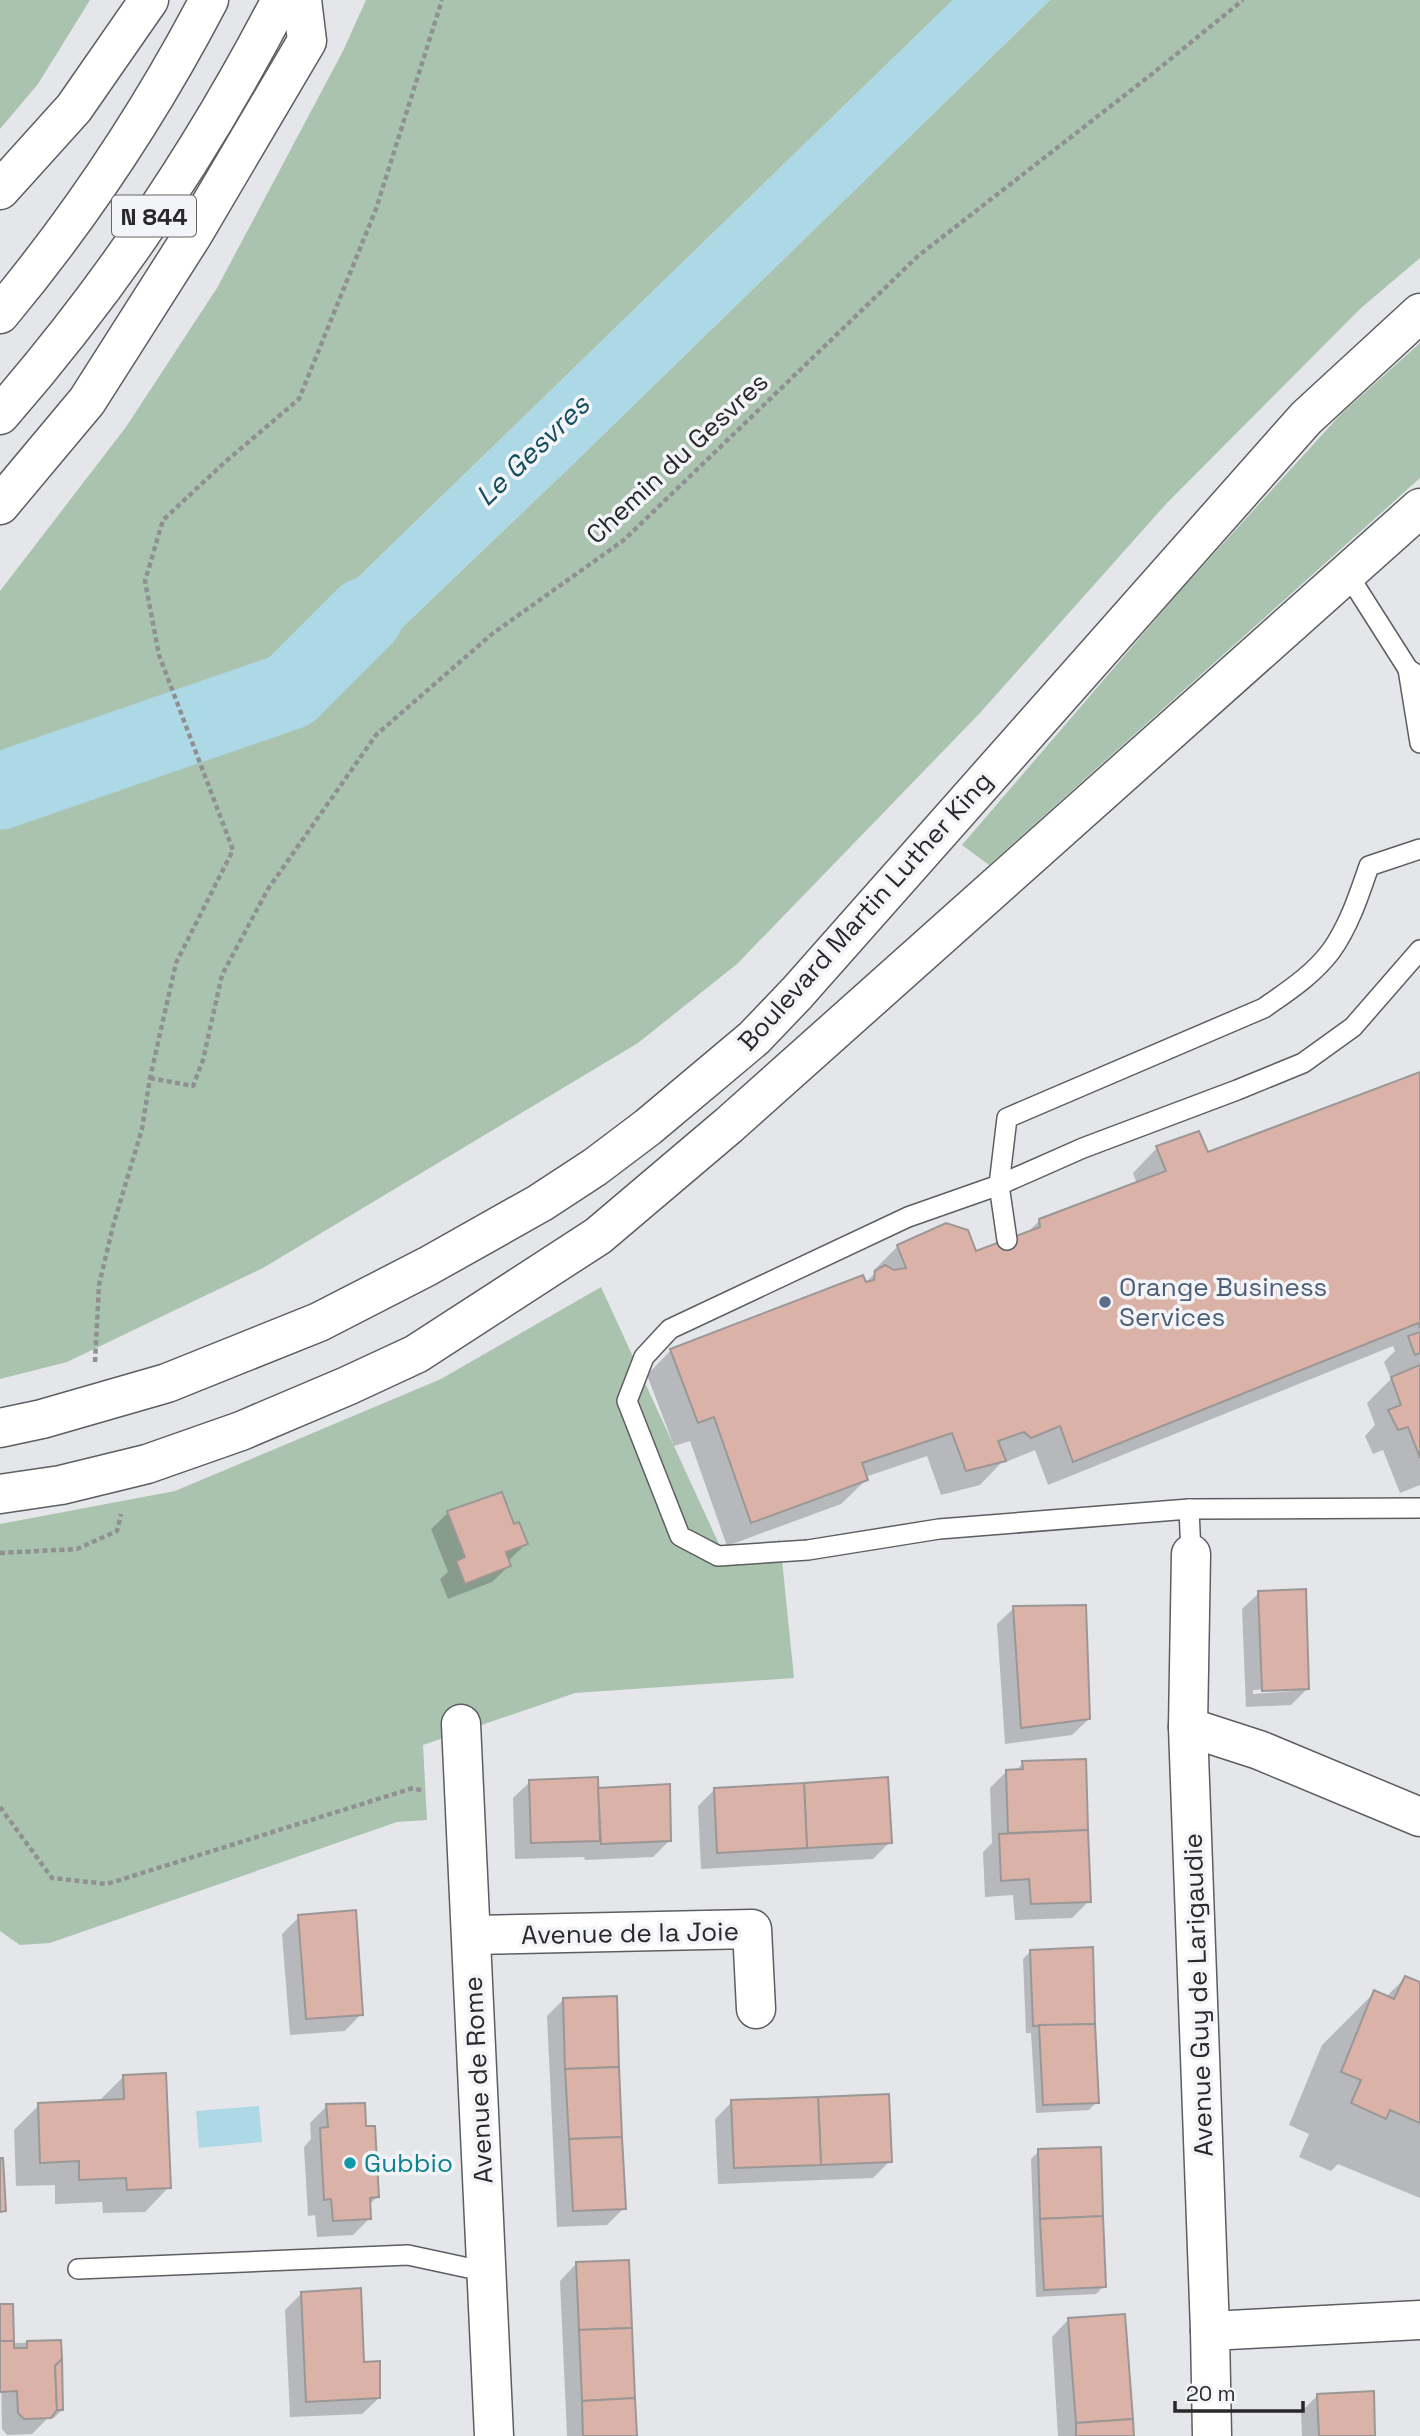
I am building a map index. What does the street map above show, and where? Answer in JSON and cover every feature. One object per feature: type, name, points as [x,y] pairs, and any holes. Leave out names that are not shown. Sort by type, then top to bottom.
[{"type":"main road","points":[[0,190],[74,107],[149,0]]},
{"type":"main road","name":"N 844","points":[[0,314],[117,156],[209,0]]},
{"type":"main road","name":"N 844","points":[[0,415],[75,327],[166,200],[253,55],[281,0]]},
{"type":"main road","points":[[0,505],[87,401],[192,236],[307,41],[302,0]]},
{"type":"main road","name":"Boulevard Martin Luther King","points":[[0,1428],[167,1383],[319,1322],[428,1266],[540,1203],[595,1167],[648,1127],[754,1038],[797,993],[1297,427],[1420,313]]},
{"type":"main road","name":"Boulevard Martin Luther King","points":[[0,1494],[110,1474],[241,1431],[416,1354],[598,1236],[729,1125],[1420,508]]},
{"type":"main road","name":"Avenue Guy de Larigaudie","points":[[1191,1554],[1188,1727],[1212,2436]]},
{"type":"main road","name":"Avenue de Rome","points":[[461,1724],[494,2436]]},
{"type":"main road","points":[[1188,1727],[1259,1750],[1420,1817]]},
{"type":"main road","name":"Avenue de la Joie","points":[[472,1935],[752,1929],[756,2009]]},
{"type":"main road","points":[[1210,2331],[1420,2320]]},
{"type":"lane","points":[[1347,573],[1414,673],[1419,740]]},
{"type":"lane","points":[[1007,1240],[999,1185],[1007,1118],[1264,1008],[1302,981],[1331,950],[1356,904],[1369,866],[1420,849]]},
{"type":"lane","points":[[1420,950],[1353,1027],[1303,1063],[1083,1148],[999,1185],[908,1217],[670,1329],[643,1357],[627,1401],[680,1536],[718,1556],[808,1550],[939,1529],[1189,1509],[1420,1508]]},
{"type":"lane","points":[[1189,1509],[1191,1554]]},
{"type":"lane","points":[[78,2269],[408,2255],[487,2272]]},
{"type":"path","points":[[92,1405],[99,1284],[142,1129],[150,1078],[176,963],[233,850],[159,655],[145,580],[163,520],[225,462],[299,399],[376,209],[442,0]]},
{"type":"path","name":"Chemin du Gesvres","points":[[150,1078],[193,1086],[203,1060],[222,975],[268,889],[376,735],[492,635],[624,540],[918,256],[1243,0]]},
{"type":"path","points":[[0,1553],[77,1549],[117,1531],[122,1516],[110,1474]]},
{"type":"path","points":[[0,1807],[52,1878],[107,1884],[413,1788],[465,1801]]},
{"type":"green space","points":[[0,0],[90,0],[38,84],[0,129]]},
{"type":"green space","points":[[366,0],[953,0],[274,659],[290,691],[297,728],[1050,0],[1420,0],[1420,258],[1361,308],[1166,504],[979,714],[737,964],[638,1043],[263,1268],[67,1362],[0,1379],[0,591],[126,427],[217,288],[343,51]]},
{"type":"green space","points":[[1420,343],[1420,478],[989,865],[962,845],[1180,591],[1341,414]]},
{"type":"green space","points":[[601,1287],[724,1555],[780,1540],[794,1678],[575,1693],[423,1745],[427,1820],[397,1822],[50,1943],[20,1945],[0,1931],[0,1524],[175,1491],[441,1379]]},
{"type":"water","points":[[953,0],[1050,0],[297,728],[290,691],[274,659]]},
{"type":"water","points":[[259,2106],[262,2142],[199,2148],[196,2111]]},
{"type":"building","name":"Orange Business Services","points":[[1420,1072],[1420,1328],[1418,1323],[1073,1462],[1060,1426],[1031,1438],[1024,1432],[998,1441],[1006,1461],[966,1471],[952,1433],[862,1463],[868,1480],[751,1523],[714,1417],[698,1423],[670,1349],[863,1275],[866,1282],[874,1280],[875,1271],[885,1265],[894,1270],[906,1268],[897,1245],[946,1223],[968,1230],[976,1251],[1040,1227],[1039,1219],[1166,1171],[1156,1146],[1199,1131],[1208,1152]]},
{"type":"building","points":[[1420,1332],[1420,1353],[1415,1355],[1408,1336]]},
{"type":"building","name":"Orange Business Services","points":[[1420,1365],[1420,1458],[1408,1427],[1398,1430],[1388,1410],[1401,1405],[1391,1377]]},
{"type":"building","points":[[502,1492],[514,1524],[519,1522],[528,1544],[506,1552],[511,1566],[465,1584],[456,1561],[465,1557],[447,1511]]},
{"type":"building","points":[[1306,1589],[1309,1689],[1262,1691],[1258,1591]]},
{"type":"building","points":[[1086,1605],[1090,1719],[1021,1728],[1013,1606]]},
{"type":"building","points":[[1086,1759],[1088,1830],[1008,1833],[1006,1770],[1023,1769],[1022,1761]]},
{"type":"building","points":[[598,1777],[600,1841],[531,1843],[529,1780]]},
{"type":"building","points":[[888,1777],[892,1843],[807,1848],[804,1783]]},
{"type":"building","points":[[804,1783],[807,1848],[717,1853],[714,1788]]},
{"type":"building","points":[[670,1784],[671,1841],[601,1844],[598,1788]]},
{"type":"building","points":[[1088,1830],[1091,1902],[1031,1904],[1029,1879],[1001,1881],[999,1834]]},
{"type":"building","points":[[356,1910],[363,2015],[306,2019],[298,1915]]},
{"type":"building","points":[[1093,1947],[1095,2024],[1033,2026],[1030,1950]]},
{"type":"building","points":[[1405,1976],[1420,1982],[1420,2123],[1390,2110],[1386,2119],[1351,2103],[1361,2080],[1341,2072],[1374,1990],[1394,1999]]},
{"type":"building","points":[[617,1996],[619,2067],[565,2069],[563,1998]]},
{"type":"building","points":[[1095,2024],[1099,2103],[1043,2105],[1039,2025]]},
{"type":"building","points":[[619,2067],[622,2137],[569,2139],[565,2069]]},
{"type":"building","points":[[166,2073],[171,2188],[127,2190],[126,2178],[79,2180],[79,2161],[40,2163],[38,2103],[124,2099],[123,2075]]},
{"type":"building","points":[[889,2094],[892,2162],[821,2165],[818,2097]]},
{"type":"building","points":[[818,2097],[821,2165],[734,2168],[731,2100]]},
{"type":"building","name":"Gubbio","points":[[365,2103],[366,2126],[375,2126],[379,2197],[370,2198],[371,2219],[333,2221],[331,2199],[324,2200],[320,2128],[328,2127],[326,2104]]},
{"type":"building","points":[[622,2137],[626,2209],[573,2211],[569,2139]]},
{"type":"building","points":[[1101,2147],[1103,2216],[1040,2219],[1038,2149]]},
{"type":"building","points":[[0,2158],[3,2158],[6,2211],[0,2212]]},
{"type":"building","points":[[1103,2216],[1106,2287],[1044,2290],[1040,2219]]},
{"type":"building","points":[[629,2260],[632,2328],[579,2330],[576,2262]]},
{"type":"building","points":[[361,2288],[364,2362],[380,2361],[380,2398],[306,2402],[301,2292]]},
{"type":"building","points":[[0,2304],[13,2304],[14,2341],[0,2341]]},
{"type":"building","points":[[1125,2314],[1133,2419],[1076,2423],[1068,2318]]},
{"type":"building","points":[[632,2328],[635,2398],[582,2401],[579,2330]]},
{"type":"building","points":[[61,2340],[62,2359],[55,2366],[57,2410],[51,2418],[24,2419],[18,2413],[17,2391],[0,2392],[0,2341],[14,2341],[14,2348],[27,2348],[27,2341]]},
{"type":"building","points":[[62,2359],[63,2410],[57,2410],[55,2366]]},
{"type":"building","points":[[1374,2391],[1375,2436],[1319,2436],[1317,2394]]},
{"type":"building","points":[[635,2398],[637,2436],[583,2436],[582,2401]]},
{"type":"building","points":[[1133,2419],[1134,2436],[1076,2436],[1076,2423]]},
{"type":"waterway","name":"Le Gesvres","points":[[0,791],[290,691],[365,616]]},
{"type":"place","name":"Orange Business Services","points":[[1105,1302]]},
{"type":"place","name":"Gubbio","points":[[350,2163]]}]
